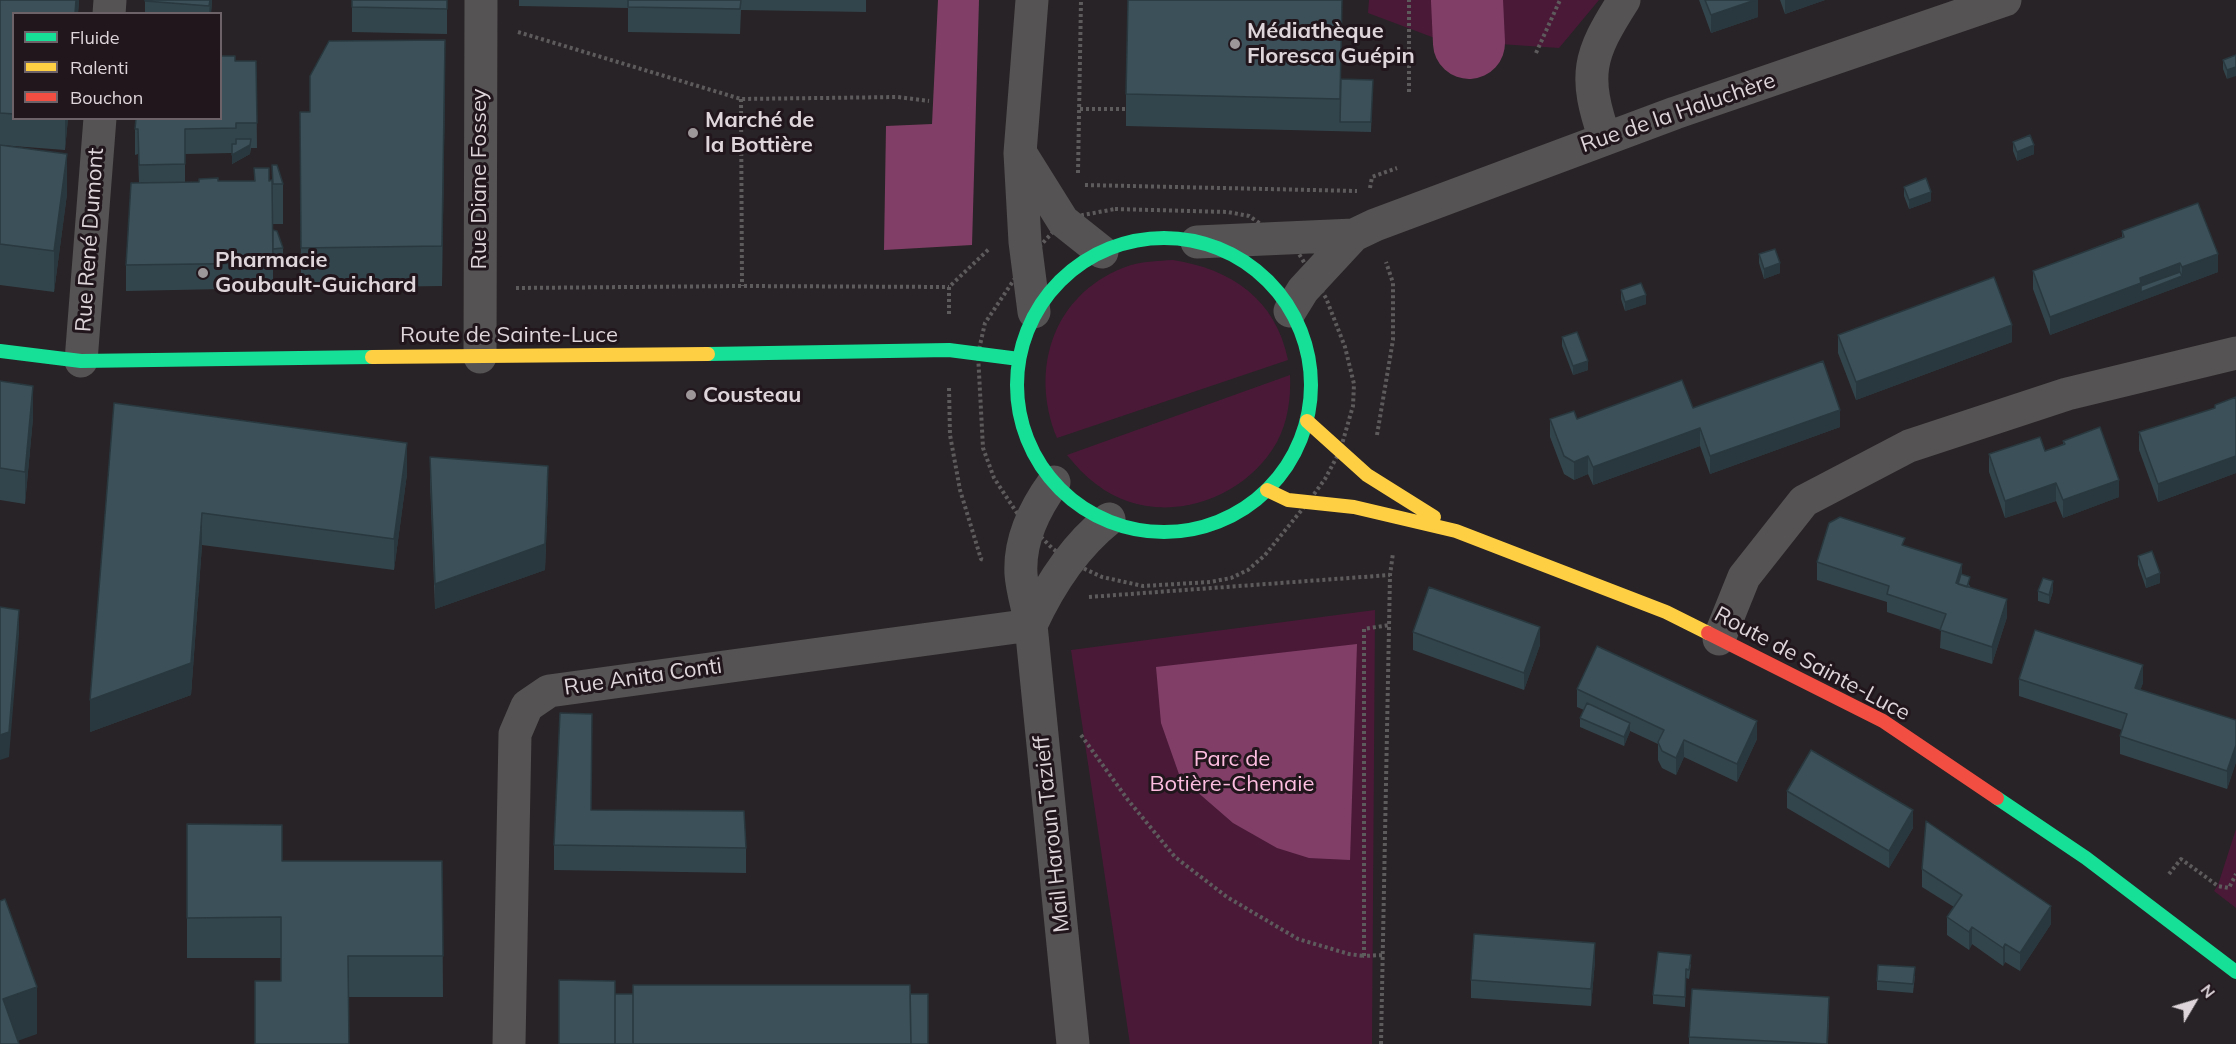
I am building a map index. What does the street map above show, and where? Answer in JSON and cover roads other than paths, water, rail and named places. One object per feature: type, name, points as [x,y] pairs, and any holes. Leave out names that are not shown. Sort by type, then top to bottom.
[{"type":"street","name":"Rue Diane Fossey","points":[[480,0],[480,357]]},
{"type":"street","points":[[1032,0],[1020,153],[1034,312],[1019,359],[1018,401],[1022,422],[1038,462],[1054,482],[1082,504],[1109,519],[1143,531],[1188,531],[1231,517],[1250,505],[1267,490],[1292,459],[1307,421],[1310,401],[1309,360],[1304,340],[1290,311],[1275,289],[1248,264],[1232,255],[1197,242],[1171,238],[1145,239],[1102,252],[1070,272],[1034,312]]},
{"type":"street","points":[[1605,139],[1596,112],[1591,84],[1594,56],[1608,25],[1624,0]]},
{"type":"street","name":"Rue de la Haluchère","points":[[1197,242],[1283,239],[1364,230],[1605,139],[2005,0]]},
{"type":"street","name":"Rue René Dumont","points":[[81,361],[100,120]]},
{"type":"street","points":[[1020,153],[1063,222],[1102,252]]},
{"type":"street","name":"Rue de la Haluchère","points":[[1290,311],[1314,277],[1364,230]]},
{"type":"street","name":"Route de Sainte-Luce","points":[[0,351],[81,361],[949,350],[1019,359]]},
{"type":"street","points":[[1719,639],[1744,577],[1804,501],[1909,447],[2067,394],[2236,353]]},
{"type":"street","name":"Route de Sainte-Luce","points":[[1307,421],[1366,475],[1456,531]]},
{"type":"street","name":"Mail Haroun Tazieff","points":[[1054,482],[1038,506],[1030,526],[1022,549],[1021,574],[1031,625],[1073,1044]]},
{"type":"street","name":"Route de Sainte-Luce","points":[[1267,490],[1288,500],[1354,507],[1456,531],[1666,612],[1883,721],[2086,858],[2236,972]]},
{"type":"street","points":[[1031,625],[1043,599],[1061,573],[1090,534],[1109,519]]},
{"type":"street","name":"Rue Anita Conti","points":[[509,1044],[515,734],[527,706],[549,691],[1031,625]]},
{"type":"waterway","points":[[1467,0],[1469,43]]},
{"type":"place","name":"Médiathèque Floresca Guépin","points":[[1235,44]]},
{"type":"place","name":"Marché de la Bottière","points":[[693,133]]},
{"type":"place","name":"Pharmacie Goubault-Guichard","points":[[203,273]]},
{"type":"place","name":"Cousteau","points":[[691,395]]},
{"type":"park label","name":"Parc de Botière-Chenaie","points":[[1232,772]]}]
